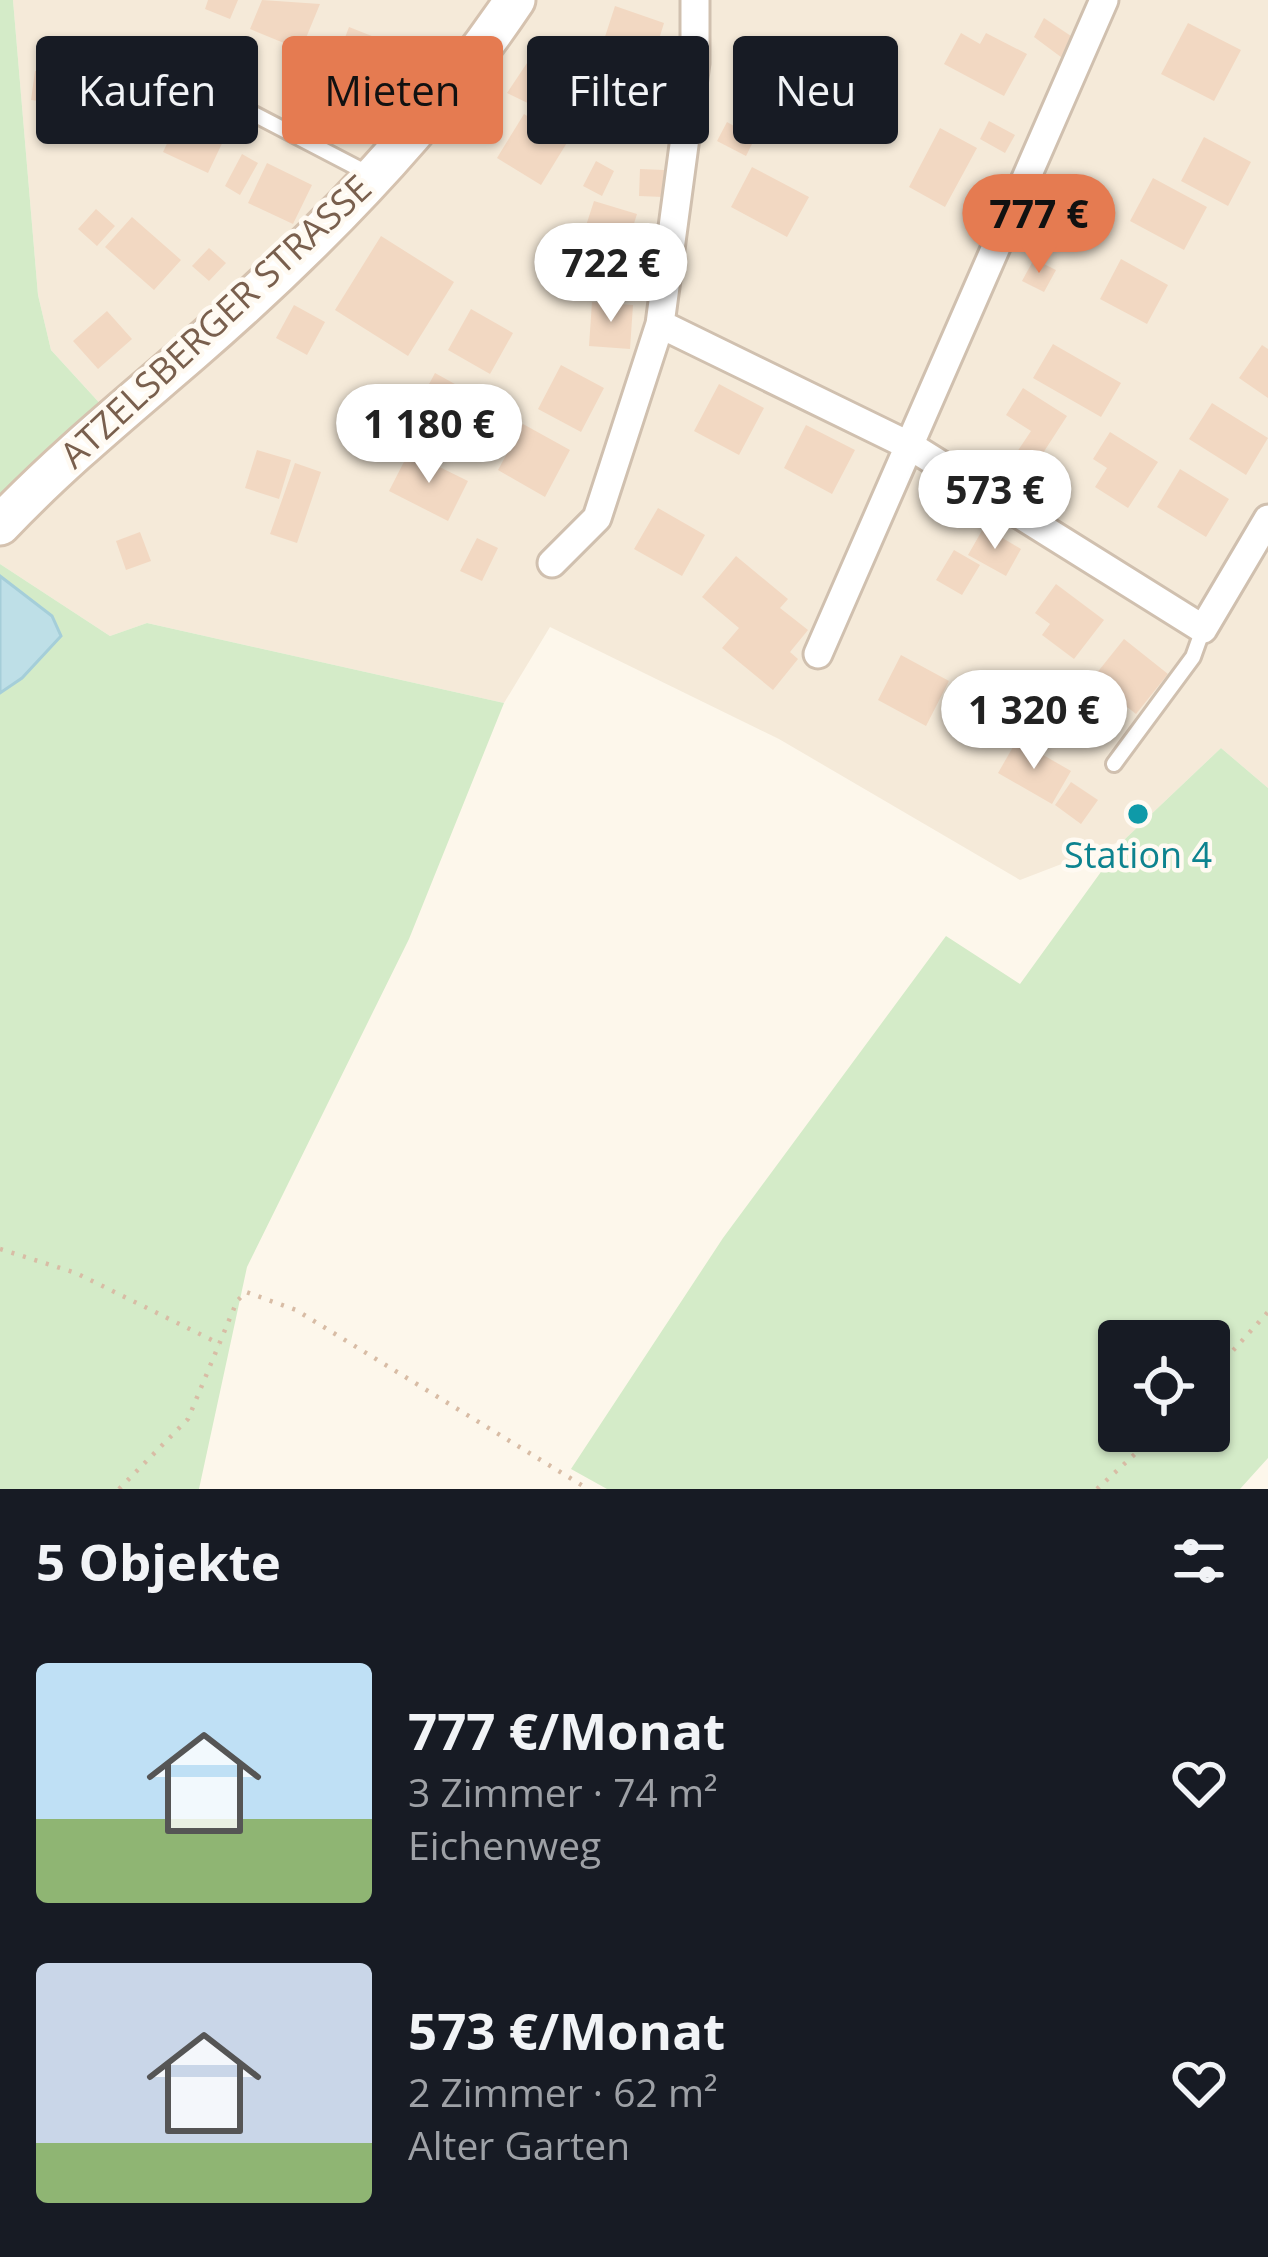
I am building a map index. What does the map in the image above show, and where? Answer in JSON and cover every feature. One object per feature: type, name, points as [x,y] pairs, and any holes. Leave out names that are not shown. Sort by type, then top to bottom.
[{"type":"street","name":"ATZELSBERGER STRASSE","points":[[0,525],[70,451],[194,349],[374,176],[515,0]]},
{"type":"street","points":[[552,563],[597,518],[660,324],[695,63],[695,0]]},
{"type":"street","points":[[818,654],[913,447],[1103,0]]},
{"type":"street","points":[[660,324],[913,447],[1203,629],[1264,536]]},
{"type":"lane","points":[[258,116],[374,176]]},
{"type":"lane","points":[[1114,764],[1193,657],[1203,629]]},
{"type":"path","points":[[0,1249],[76,1274],[220,1345]]},
{"type":"path","points":[[119,1489],[188,1418],[236,1301],[245,1292],[296,1310],[588,1489]]},
{"type":"path","points":[[1230,1354],[1268,1312]]},
{"type":"path","points":[[1097,1489],[1137,1452]]},
{"type":"shaded area","points":[[13,0],[1268,0],[1268,788],[1221,748],[1124,840],[1020,880],[779,739],[550,627],[504,703],[147,623],[110,636],[0,564],[0,519],[105,409],[51,350],[38,295]]},
{"type":"green space","points":[[0,0],[13,0],[38,295],[51,350],[105,409],[0,519]]},
{"type":"green space","points":[[0,564],[110,636],[147,623],[504,703],[409,939],[247,1267],[199,1489],[0,1489]]},
{"type":"green space","points":[[1221,748],[1268,788],[1268,1458],[1240,1489],[607,1489],[571,1469],[723,1238],[946,936],[1020,984],[1124,840]]},
{"type":"water","points":[[0,576],[52,616],[61,636],[22,678],[0,693]]},
{"type":"building","points":[[208,0],[238,0],[230,19],[205,9]]},
{"type":"building","points":[[262,0],[320,4],[307,36],[282,36],[282,42],[250,29]]},
{"type":"building","points":[[615,6],[664,23],[660,36],[605,36]]},
{"type":"building","points":[[1044,18],[1077,40],[1069,63],[1034,37]]},
{"type":"building","points":[[1188,23],[1241,50],[1214,101],[1161,74]]},
{"type":"building","points":[[349,27],[372,36],[346,36]]},
{"type":"building","points":[[961,33],[980,44],[986,33],[1027,54],[1004,96],[944,64]]},
{"type":"building","points":[[527,63],[527,103],[507,93]]},
{"type":"building","points":[[524,114],[527,144],[566,144],[541,185],[497,158]]},
{"type":"building","points":[[989,121],[1015,135],[1005,153],[980,139]]},
{"type":"building","points":[[727,122],[733,125],[733,144],[752,144],[746,156],[717,141]]},
{"type":"building","points":[[940,128],[977,148],[945,207],[909,187]]},
{"type":"building","points":[[1204,137],[1251,162],[1228,206],[1181,181]]},
{"type":"building","points":[[167,144],[222,144],[208,173],[163,152]]},
{"type":"building","points":[[242,154],[258,163],[240,195],[225,186]]},
{"type":"building","points":[[596,161],[614,171],[602,196],[583,186]]},
{"type":"building","points":[[267,163],[312,185],[293,224],[248,203]]},
{"type":"building","points":[[752,167],[809,197],[787,237],[731,207]]},
{"type":"building","points":[[640,169],[664,170],[663,197],[639,196]]},
{"type":"building","points":[[1153,178],[1207,207],[1184,250],[1130,221]]},
{"type":"building","points":[[594,201],[637,214],[624,255],[581,241]]},
{"type":"building","points":[[96,209],[115,226],[97,246],[78,229]]},
{"type":"building","points":[[132,217],[181,260],[154,290],[105,247]]},
{"type":"building","points":[[381,236],[454,282],[408,356],[335,310]]},
{"type":"building","points":[[209,248],[226,263],[209,281],[192,266]]},
{"type":"building","points":[[1034,259],[1056,270],[1044,292],[1022,281]]},
{"type":"building","points":[[1121,259],[1168,285],[1147,324],[1100,299]]},
{"type":"building","points":[[592,302],[633,305],[630,349],[589,346]]},
{"type":"building","points":[[294,305],[325,322],[307,355],[276,338]]},
{"type":"building","points":[[471,309],[513,333],[490,374],[448,350]]},
{"type":"building","points":[[107,311],[132,339],[98,369],[73,341]]},
{"type":"building","points":[[1053,344],[1121,383],[1101,417],[1033,378]]},
{"type":"building","points":[[1262,345],[1268,349],[1268,398],[1239,378]]},
{"type":"building","points":[[561,365],[604,388],[581,432],[538,409]]},
{"type":"building","points":[[435,373],[482,399],[459,440],[413,414]]},
{"type":"building","points":[[719,384],[764,408],[739,455],[694,431]]},
{"type":"building","points":[[1023,388],[1067,416],[1034,467],[1015,455],[1031,431],[1006,415]]},
{"type":"building","points":[[1212,403],[1268,438],[1246,475],[1189,439]]},
{"type":"building","points":[[523,424],[570,450],[545,497],[498,470]]},
{"type":"building","points":[[806,425],[855,450],[832,494],[784,468]]},
{"type":"building","points":[[1110,432],[1158,462],[1128,508],[1095,487],[1107,468],[1093,459]]},
{"type":"building","points":[[257,450],[291,460],[279,499],[245,488]]},
{"type":"building","points":[[409,452],[468,481],[448,521],[389,491]]},
{"type":"building","points":[[295,463],[321,472],[297,543],[270,534]]},
{"type":"building","points":[[1180,469],[1229,499],[1206,537],[1157,507]]},
{"type":"building","points":[[658,508],[705,535],[682,576],[634,549]]},
{"type":"building","points":[[984,527],[1021,549],[1006,576],[968,555]]},
{"type":"building","points":[[140,532],[151,561],[126,570],[116,541]]},
{"type":"building","points":[[477,538],[498,548],[482,581],[460,571]]},
{"type":"building","points":[[954,550],[980,565],[962,595],[936,580]]},
{"type":"building","points":[[736,556],[788,599],[780,608],[808,630],[790,652],[798,659],[773,690],[722,648],[739,628],[702,597]]},
{"type":"building","points":[[1056,584],[1104,620],[1074,659],[1042,635],[1050,624],[1035,613]]},
{"type":"building","points":[[1124,639],[1168,674],[1136,714],[1092,679]]},
{"type":"building","points":[[901,655],[949,681],[926,726],[878,700]]},
{"type":"building","points":[[1017,740],[1071,771],[1052,804],[998,773]]},
{"type":"building","points":[[1071,782],[1098,800],[1081,824],[1055,805]]},
{"type":"place","name":"Station 4","points":[[1138,814]]}]
